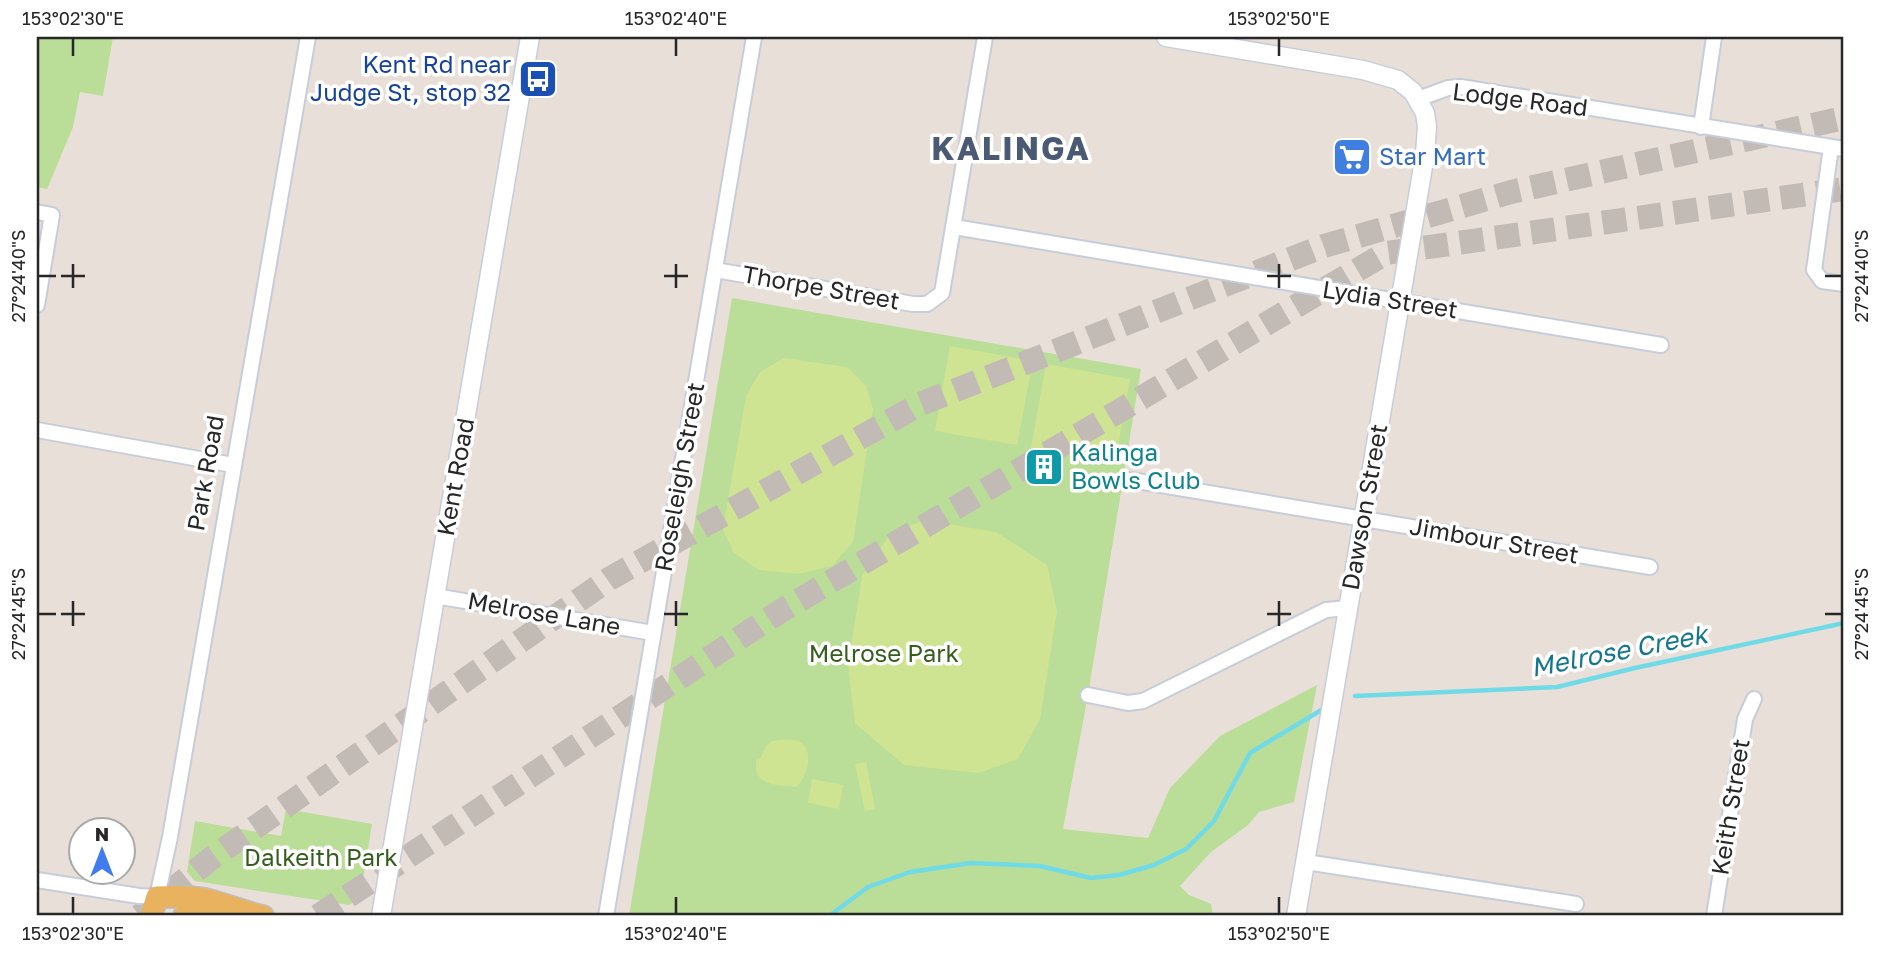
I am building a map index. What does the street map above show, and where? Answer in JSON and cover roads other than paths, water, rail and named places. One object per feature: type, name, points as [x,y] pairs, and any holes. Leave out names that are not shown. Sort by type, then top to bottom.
[{"type":"main road","points":[[154,907],[201,898],[254,915]]},
{"type":"main road","points":[[184,916],[254,915]]},
{"type":"street","name":"Park Road","points":[[154,907],[170,837],[308,37]]},
{"type":"street","name":"Kent Road","points":[[381,916],[530,37]]},
{"type":"street","name":"Roseleigh Street","points":[[606,916],[754,37]]},
{"type":"street","points":[[954,227],[985,37]]},
{"type":"street","name":"Lodge Road","points":[[1172,37],[1363,70],[1398,80],[1418,99],[1448,88],[1461,87],[1838,148]]},
{"type":"street","points":[[1700,127],[1714,37]]},
{"type":"street","name":"Dawson Street","points":[[1296,916],[1425,155],[1427,126],[1425,113],[1418,99]]},
{"type":"street","points":[[1838,148],[1814,270],[1822,281],[1844,284]]},
{"type":"street","points":[[37,212],[52,215],[37,305]]},
{"type":"street","name":"Thorpe Street","points":[[715,270],[913,304],[927,304],[942,293],[954,227]]},
{"type":"street","name":"Lydia Street","points":[[954,227],[1661,345]]},
{"type":"street","points":[[37,430],[233,465]]},
{"type":"street","name":"Jimbour Street","points":[[1131,480],[1650,567]]},
{"type":"street","name":"Melrose Lane","points":[[435,596],[653,633]]},
{"type":"street","points":[[1088,695],[1128,702],[1149,699],[1317,614],[1329,609],[1348,608]]},
{"type":"street","name":"Keith Street","points":[[1714,916],[1745,719],[1754,699]]},
{"type":"street","points":[[1306,862],[1576,904]]},
{"type":"street","points":[[37,880],[139,896],[154,907]]},
{"type":"waterway","name":"Melrose Creek","points":[[1355,696],[1557,687],[1844,623]]},
{"type":"waterway","name":"Melrose Creek","points":[[829,916],[868,887],[910,872],[971,863],[1040,866],[1091,878],[1119,875],[1154,865],[1186,849],[1214,821],[1250,753],[1323,709]]},
{"type":"tunnel","points":[[140,916],[213,857],[609,579],[920,404],[1324,246],[1511,192],[1844,118]]},
{"type":"tunnel","points":[[318,916],[776,614],[1386,253],[1844,189]]},
{"type":"place","name":"Kent Rd near Judge St, stop 32","points":[[538,79]]},
{"type":"place","name":"Star Mart","points":[[1352,157]]},
{"type":"place","name":"Kalinga Bowls Club","points":[[1044,467]]},
{"type":"district","name":"KALINGA","points":[[1011,149]]},
{"type":"park label","name":"Melrose Park","points":[[884,654]]},
{"type":"park label","name":"Dalkeith Park","points":[[321,858]]}]
